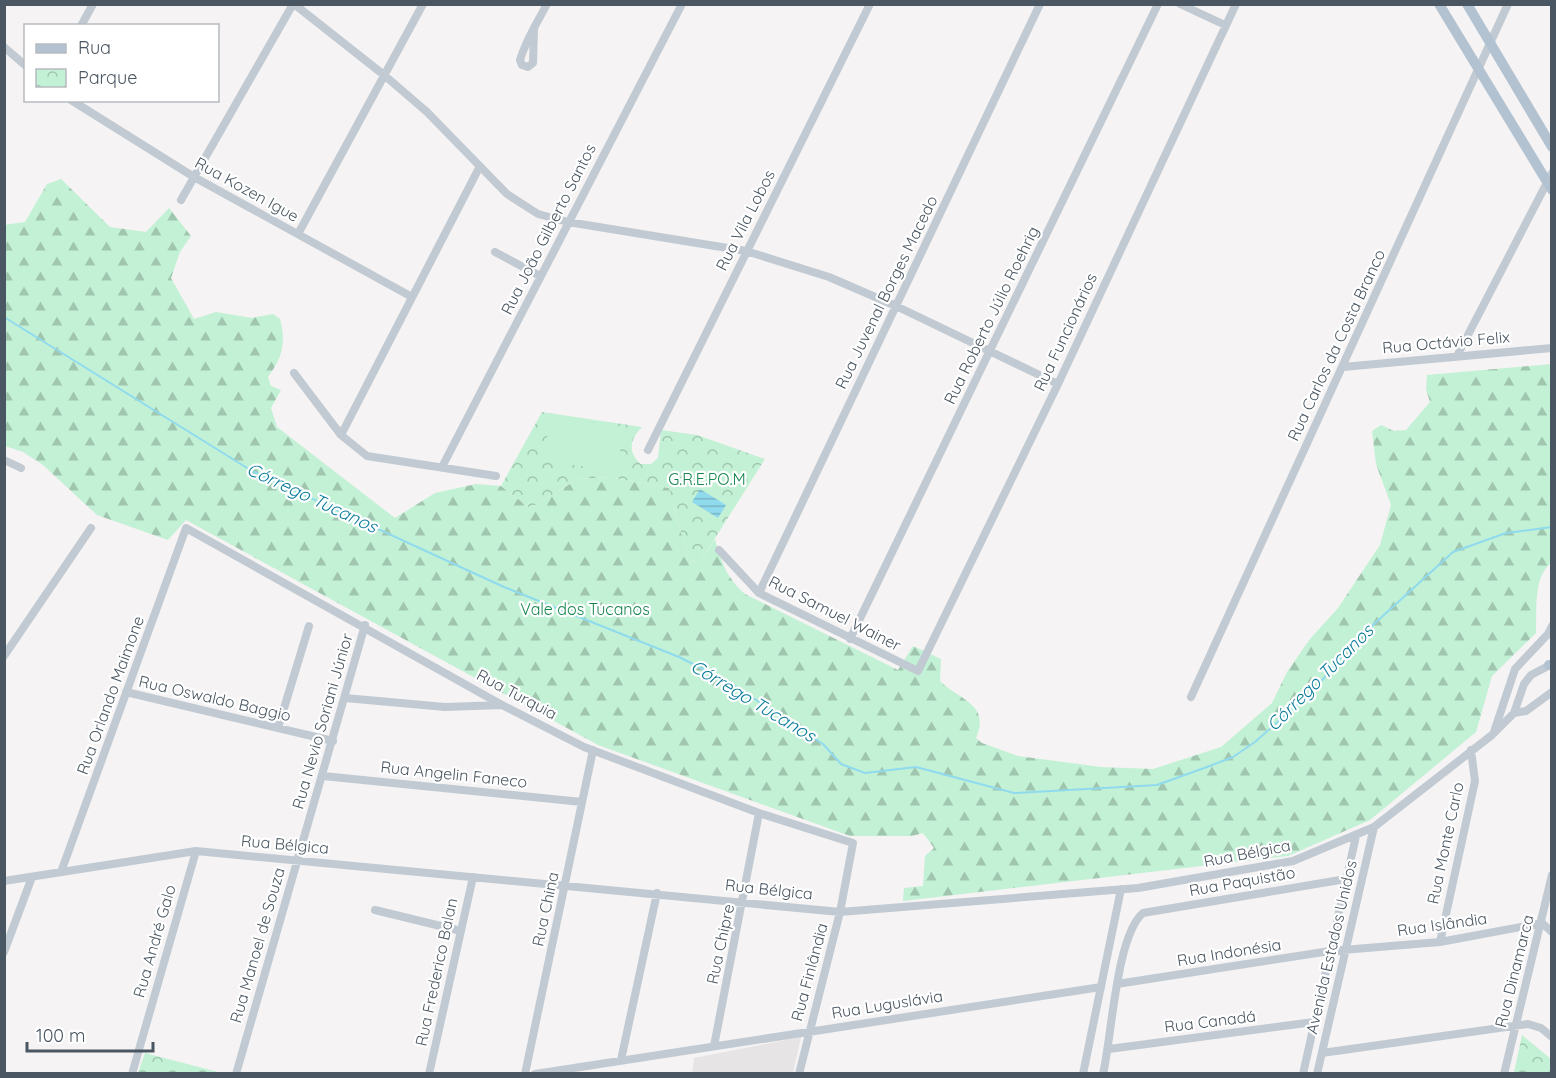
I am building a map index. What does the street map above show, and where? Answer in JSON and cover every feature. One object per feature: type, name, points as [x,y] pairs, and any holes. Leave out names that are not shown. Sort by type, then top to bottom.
[{"type":"main road","points":[[1439,4],[1550,182]]},
{"type":"main road","points":[[1467,4],[1551,147]]},
{"type":"street","points":[[82,24],[93,4]]},
{"type":"street","points":[[181,200],[293,4],[384,75],[427,112],[507,194],[538,214],[568,222],[746,251],[829,277],[896,306],[1058,384]]},
{"type":"street","points":[[298,234],[423,4]]},
{"type":"street","points":[[534,28],[533,63],[528,67],[522,66],[520,60],[525,46],[534,28],[547,4]]},
{"type":"street","name":"Rua João Gilberto Santos","points":[[442,467],[682,4]]},
{"type":"street","name":"Rua Vila Lobos","points":[[648,450],[870,4]]},
{"type":"street","name":"Rua Juvenal Borges Macedo","points":[[759,592],[1040,4]]},
{"type":"street","name":"Rua Roberto Júlio Roehrig","points":[[850,639],[1158,4]]},
{"type":"street","points":[[1180,4],[1225,25]]},
{"type":"street","name":"Rua Funcionários","points":[[918,671],[1058,384],[1236,4]]},
{"type":"street","name":"Rua Carlos da Costa Branco","points":[[1191,697],[1508,4]]},
{"type":"street","points":[[525,46],[535,50]]},
{"type":"street","points":[[4,47],[24,64]]},
{"type":"street","name":"Rua Kozen Igue","points":[[74,102],[195,177],[412,297]]},
{"type":"street","points":[[341,435],[480,166]]},
{"type":"street","points":[[1457,356],[1550,182]]},
{"type":"street","points":[[495,252],[540,276]]},
{"type":"street","name":"Rua Octávio Felix","points":[[1343,367],[1551,348]]},
{"type":"street","points":[[294,373],[341,435],[367,456],[496,476]]},
{"type":"street","points":[[4,460],[21,468]]},
{"type":"street","points":[[4,656],[91,528]]},
{"type":"street","name":"Rua Turquia","points":[[186,528],[365,625],[502,705],[593,750],[759,813],[853,843]]},
{"type":"street","name":"Rua Orlando Maimone","points":[[61,872],[186,528]]},
{"type":"street","name":"Rua Samuel Wainer","points":[[718,550],[759,592],[918,671]]},
{"type":"street","name":"Rua Nevio Soriani Júnior","points":[[297,860],[365,625]]},
{"type":"street","points":[[278,728],[309,626]]},
{"type":"street","points":[[1492,735],[1515,669],[1548,634],[1551,626]]},
{"type":"street","name":"Rua Bélgica","points":[[4,881],[196,851],[744,901],[840,912],[1121,889],[1293,861],[1374,827],[1492,735],[1514,713],[1524,684],[1531,675],[1551,664]]},
{"type":"street","name":"Rua Oswaldo Baggio","points":[[126,692],[333,741]]},
{"type":"street","points":[[1514,713],[1526,711],[1551,692]]},
{"type":"street","points":[[345,698],[445,707],[502,705]]},
{"type":"street","name":"Rua China","points":[[525,1074],[593,750]]},
{"type":"street","name":"Rua Monte Carlo","points":[[1440,942],[1475,781],[1471,750]]},
{"type":"street","name":"Rua Angelin Faneco","points":[[323,776],[582,802]]},
{"type":"street","name":"Rua Chipre","points":[[714,1046],[744,901],[759,813]]},
{"type":"street","name":"Avenida Estados Unidos","points":[[1317,1074],[1374,827]]},
{"type":"street","name":"Avenida Estados Unidos","points":[[1303,1074],[1356,836]]},
{"type":"street","name":"Rua Finlândia","points":[[799,1074],[840,912],[853,843]]},
{"type":"street","name":"Rua André Galo","points":[[132,1074],[196,851]]},
{"type":"street","name":"Rua Manoel de Souza","points":[[236,1074],[297,860]]},
{"type":"street","name":"Rua Dinamarca","points":[[1504,1074],[1514,1026],[1542,923],[1551,875]]},
{"type":"street","points":[[4,952],[32,877]]},
{"type":"street","name":"Rua Frederico Balan","points":[[429,1074],[473,877]]},
{"type":"street","name":"Rua Paquistão","points":[[1117,984],[1133,921],[1143,913],[1346,879]]},
{"type":"street","points":[[1083,1074],[1121,889]]},
{"type":"street","points":[[621,1060],[657,894]]},
{"type":"street","points":[[375,910],[461,931]]},
{"type":"street","points":[[1542,923],[1551,932]]},
{"type":"street","name":"Rua Islândia","points":[[1346,950],[1440,942],[1542,923]]},
{"type":"street","name":"Rua Indonésia","points":[[1117,984],[1346,950]]},
{"type":"street","points":[[1103,1074],[1109,1049],[1117,984]]},
{"type":"street","name":"Rua Luguslávia","points":[[535,1074],[1101,987]]},
{"type":"street","name":"Rua Canadá","points":[[1109,1049],[1314,1022]]},
{"type":"street","points":[[1322,1053],[1528,1024],[1541,1028],[1551,1037]]},
{"type":"shaded area","points":[[801,1037],[793,1073],[692,1073],[694,1058]]},
{"type":"green space","name":"Vale dos Tucanos","points":[[61,179],[110,227],[146,232],[169,208],[191,236],[180,252],[171,278],[194,319],[216,312],[252,318],[273,314],[280,319],[283,335],[282,349],[268,377],[271,386],[281,390],[271,408],[277,427],[395,518],[435,493],[476,484],[501,486],[530,508],[578,479],[609,477],[669,488],[689,561],[700,562],[715,539],[726,569],[745,594],[898,670],[913,646],[941,659],[940,681],[976,710],[980,727],[976,738],[982,743],[1018,756],[1101,767],[1153,769],[1221,747],[1272,703],[1287,672],[1310,639],[1338,608],[1380,545],[1391,505],[1376,464],[1372,431],[1381,425],[1394,431],[1406,430],[1430,402],[1426,389],[1427,375],[1551,364],[1551,563],[1545,569],[1539,586],[1536,633],[1492,676],[1476,732],[1370,820],[1288,856],[903,901],[904,888],[923,886],[925,856],[934,848],[923,833],[912,836],[850,836],[598,745],[186,520],[168,540],[97,515],[43,465],[23,452],[5,446],[4,225],[25,222],[47,184]]},
{"type":"green space","name":"G.R.E.PO.M","points":[[542,412],[642,427],[635,436],[632,446],[634,455],[641,464],[651,464],[658,458],[661,430],[697,435],[765,459],[700,562],[689,561],[669,488],[609,477],[578,479],[530,508],[501,486]]},
{"type":"green space","points":[[550,416],[624,427],[617,471],[544,461]]},
{"type":"green space","points":[[1522,1035],[1551,1059],[1551,1073],[1514,1073]]},
{"type":"green space","points":[[145,1053],[222,1073],[138,1073]]},
{"type":"water","points":[[700,489],[726,505],[718,518],[692,502]]},
{"type":"waterway","name":"Córrego Tucanos","points":[[4,317],[252,471],[504,587],[679,657],[729,682],[823,744],[841,764],[865,773],[916,767],[1014,793],[1157,785],[1233,757],[1255,742],[1315,689],[1351,645],[1453,552],[1506,533],[1552,527]]}]
